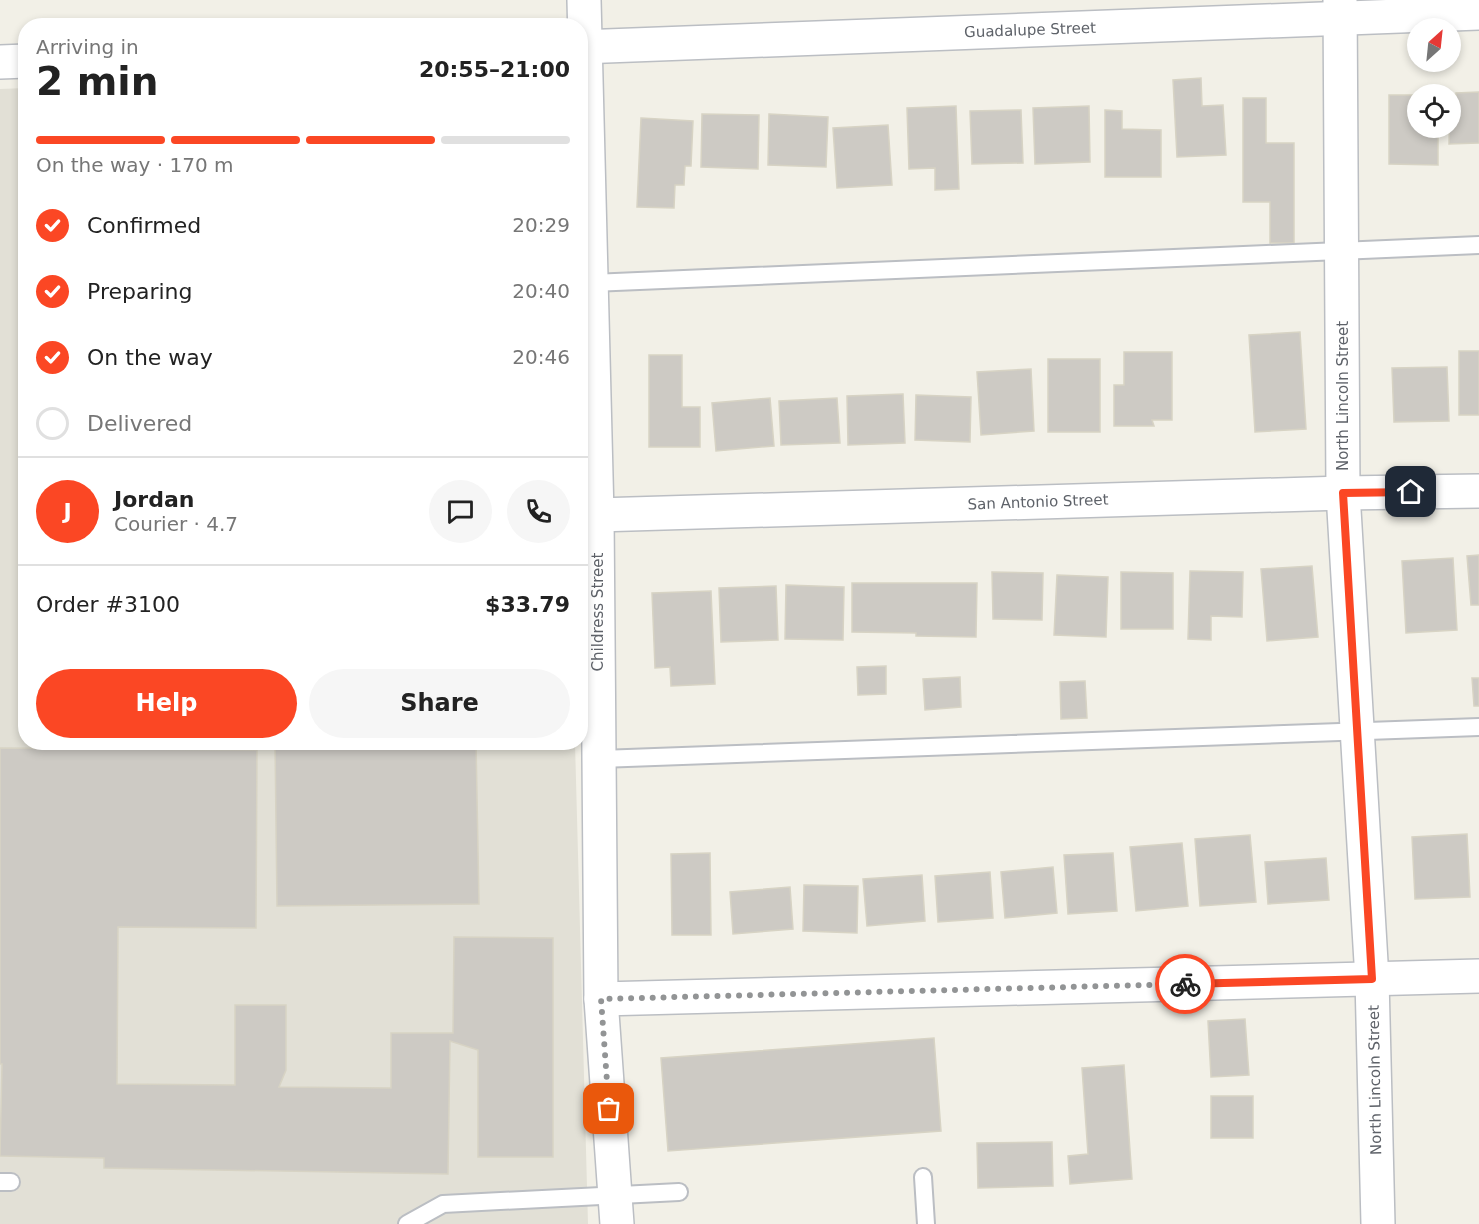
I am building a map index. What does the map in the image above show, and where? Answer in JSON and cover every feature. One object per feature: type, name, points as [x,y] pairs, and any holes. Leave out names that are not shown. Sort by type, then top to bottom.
[{"type":"street","name":"Childress Street","points":[[584,0],[584,18]]},
{"type":"street","name":"Guadalupe Street","points":[[588,47],[1341,9],[1479,13]]},
{"type":"street","name":"North Lincoln Street","points":[[1341,9],[1343,493],[1372,979],[1378,1224]]},
{"type":"street","points":[[0,62],[18,61]]},
{"type":"street","name":"Childress Street","points":[[588,178],[597,516],[601,999],[616,1210]]},
{"type":"street","name":"San Antonio Street","points":[[597,516],[1343,493],[1479,491]]},
{"type":"street","points":[[601,999],[1479,976]]},
{"type":"lane","points":[[592,283],[1479,245]]},
{"type":"lane","points":[[600,759],[1479,727]]},
{"type":"lane","points":[[923,1177],[927,1224]]},
{"type":"lane","points":[[407,1224],[444,1204],[616,1210],[679,1192]]},
{"type":"shaded area","points":[[18,88],[18,750],[575,750],[588,1224],[0,1224],[0,89]]},
{"type":"building","points":[[1201,78],[1202,106],[1223,105],[1226,155],[1177,157],[1173,80]]},
{"type":"building","points":[[1479,92],[1479,143],[1449,144],[1449,138],[1461,138],[1461,93]]},
{"type":"building","points":[[1389,95],[1407,95],[1407,138],[1438,138],[1438,165],[1389,164]]},
{"type":"building","points":[[1243,98],[1266,98],[1266,143],[1294,143],[1294,243],[1270,243],[1270,202],[1243,202]]},
{"type":"building","points":[[956,106],[959,189],[935,190],[935,168],[909,169],[907,108]]},
{"type":"building","points":[[1089,106],[1090,162],[1035,164],[1033,108]]},
{"type":"building","points":[[1021,110],[1023,163],[972,164],[970,111]]},
{"type":"building","points":[[1105,110],[1122,111],[1122,129],[1161,130],[1161,177],[1105,177]]},
{"type":"building","points":[[702,114],[759,115],[758,169],[701,167]]},
{"type":"building","points":[[769,114],[828,117],[826,167],[768,165]]},
{"type":"building","points":[[641,118],[693,121],[691,166],[685,166],[684,185],[675,185],[674,208],[637,207]]},
{"type":"building","points":[[888,125],[892,185],[837,188],[833,128]]},
{"type":"building","points":[[1300,332],[1306,429],[1255,432],[1249,335]]},
{"type":"building","points":[[1459,351],[1479,351],[1479,415],[1459,415]]},
{"type":"building","points":[[1124,352],[1172,352],[1172,420],[1152,420],[1154,426],[1114,426],[1114,385],[1124,385]]},
{"type":"building","points":[[649,355],[682,355],[682,407],[700,407],[700,447],[649,447]]},
{"type":"building","points":[[1048,359],[1100,359],[1100,432],[1048,432]]},
{"type":"building","points":[[1447,367],[1449,421],[1394,422],[1392,368]]},
{"type":"building","points":[[1031,369],[1034,431],[981,435],[977,372]]},
{"type":"building","points":[[903,394],[905,443],[848,445],[847,396]]},
{"type":"building","points":[[916,395],[971,397],[970,442],[915,440]]},
{"type":"building","points":[[770,398],[774,446],[716,451],[712,403]]},
{"type":"building","points":[[837,398],[840,443],[781,445],[779,401]]},
{"type":"building","points":[[1479,555],[1479,605],[1471,605],[1467,556]]},
{"type":"building","points":[[1453,558],[1457,630],[1406,633],[1402,561]]},
{"type":"building","points":[[1312,566],[1318,637],[1267,641],[1261,569]]},
{"type":"building","points":[[1190,571],[1243,572],[1242,617],[1211,616],[1211,640],[1188,639]]},
{"type":"building","points":[[992,572],[1043,573],[1042,620],[993,619]]},
{"type":"building","points":[[1121,572],[1173,573],[1173,629],[1121,629]]},
{"type":"building","points":[[1057,575],[1108,577],[1106,637],[1054,635]]},
{"type":"building","points":[[852,583],[977,583],[976,637],[852,632]]},
{"type":"building","points":[[786,585],[844,587],[843,640],[785,639]]},
{"type":"building","points":[[776,586],[778,640],[721,642],[719,588]]},
{"type":"building","points":[[711,591],[715,684],[671,686],[670,667],[655,668],[652,593]]},
{"type":"building","points":[[886,666],[886,694],[858,695],[857,667]]},
{"type":"building","points":[[960,677],[961,707],[925,710],[923,679]]},
{"type":"building","points":[[1472,678],[1479,678],[1479,706],[1474,706]]},
{"type":"building","points":[[1085,681],[1087,718],[1061,719],[1060,682]]},
{"type":"building","points":[[0,748],[18,748],[18,750],[257,750],[256,928],[118,927],[117,1084],[235,1085],[235,1005],[286,1005],[286,1070],[279,1087],[391,1088],[391,1033],[453,1033],[454,937],[553,938],[553,1157],[478,1157],[478,1050],[450,1041],[448,1174],[104,1168],[104,1158],[0,1156],[2,1064],[0,1064]]},
{"type":"building","points":[[275,750],[476,750],[479,904],[277,906]]},
{"type":"building","points":[[1467,834],[1470,897],[1415,899],[1412,837]]},
{"type":"building","points":[[1250,835],[1256,902],[1200,906],[1195,839]]},
{"type":"building","points":[[1182,843],[1188,906],[1136,911],[1130,847]]},
{"type":"building","points":[[710,853],[711,935],[672,935],[671,854]]},
{"type":"building","points":[[1113,853],[1117,911],[1068,914],[1064,855]]},
{"type":"building","points":[[1326,858],[1329,900],[1268,904],[1265,862]]},
{"type":"building","points":[[1053,867],[1057,913],[1005,918],[1001,872]]},
{"type":"building","points":[[990,872],[993,918],[938,922],[935,876]]},
{"type":"building","points":[[922,875],[925,921],[867,926],[863,879]]},
{"type":"building","points":[[804,885],[858,886],[857,933],[803,931]]},
{"type":"building","points":[[790,887],[793,929],[733,934],[730,892]]},
{"type":"building","points":[[1245,1019],[1249,1075],[1211,1077],[1208,1021]]},
{"type":"building","points":[[934,1038],[941,1131],[668,1151],[661,1058]]},
{"type":"building","points":[[1124,1065],[1132,1179],[1070,1184],[1068,1156],[1088,1154],[1082,1068]]},
{"type":"building","points":[[1211,1096],[1253,1096],[1253,1138],[1211,1138]]},
{"type":"building","points":[[1052,1142],[1053,1186],[978,1188],[977,1143]]},
{"type":"way so far","points":[[609,1109],[601,999],[1185,984]]},
{"type":"route","points":[[1185,984],[1372,979],[1343,493],[1411,492]]}]
